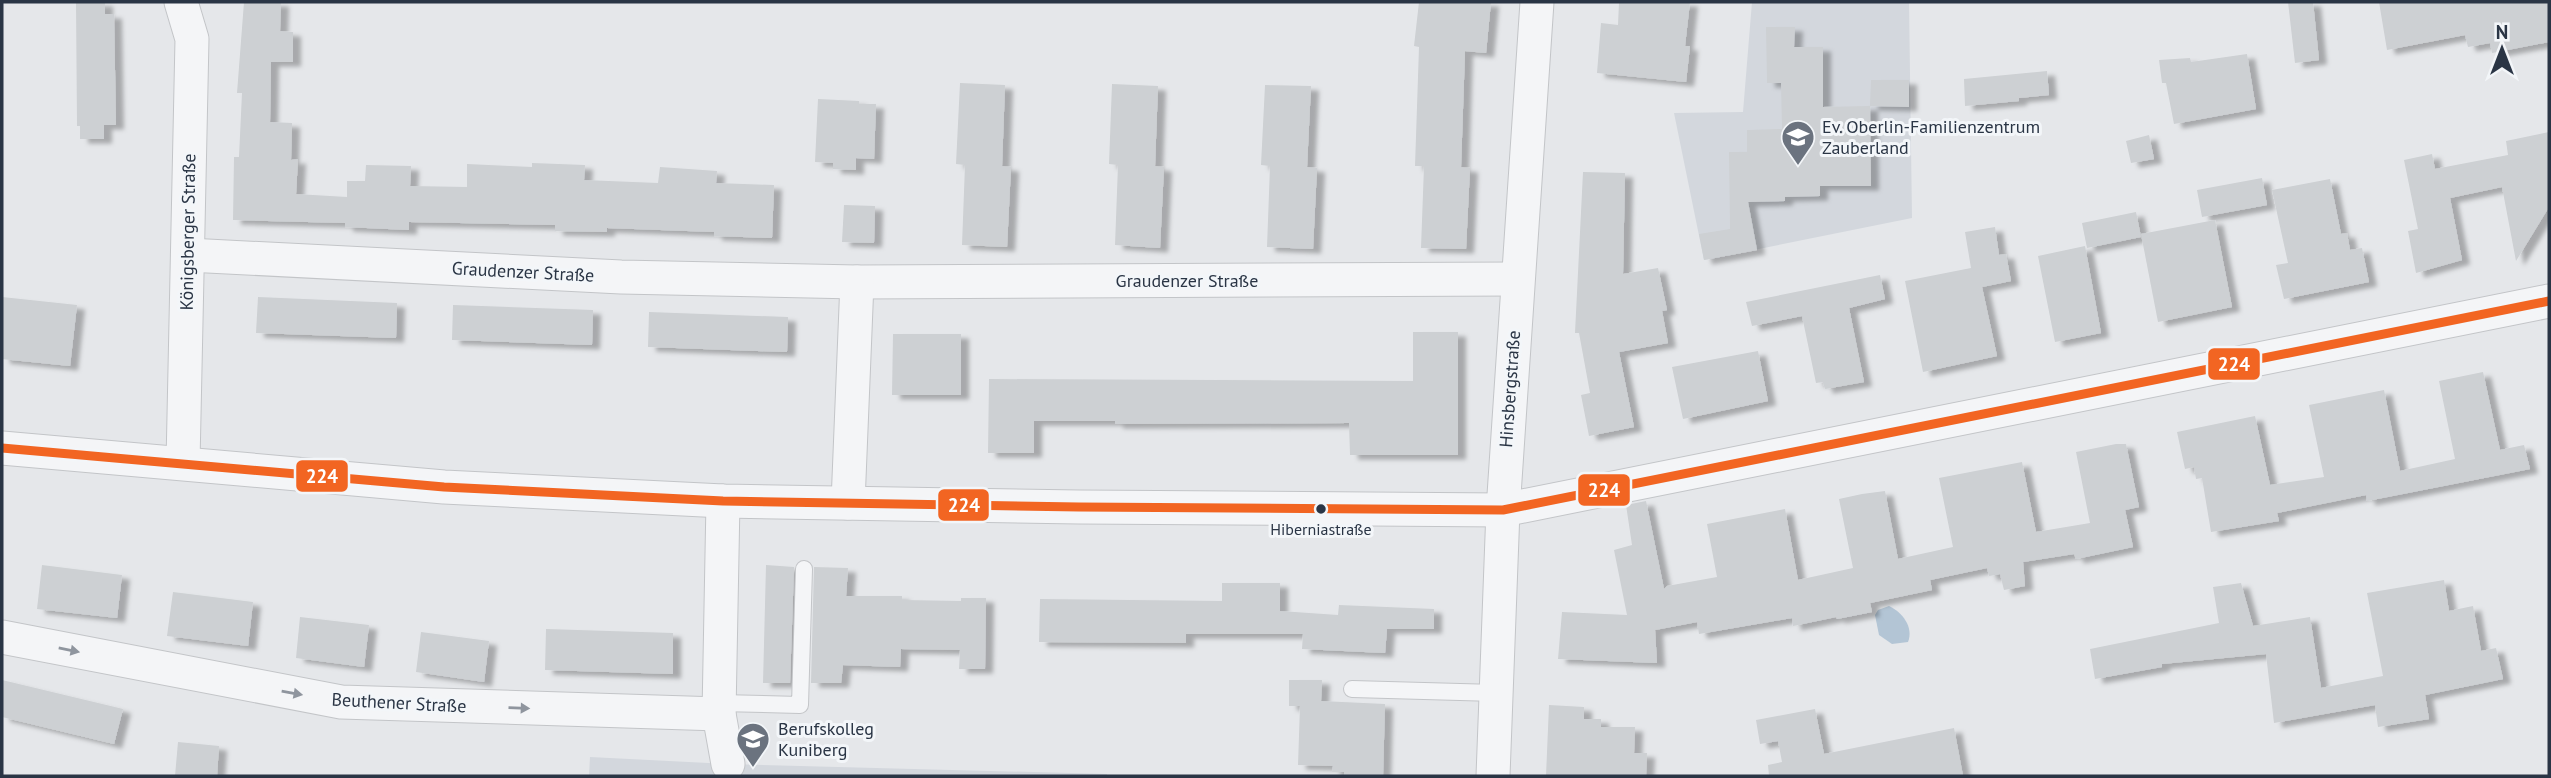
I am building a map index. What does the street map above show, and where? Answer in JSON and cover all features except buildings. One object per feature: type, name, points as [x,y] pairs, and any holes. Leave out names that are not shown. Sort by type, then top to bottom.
[{"type":"street","name":"Königsberger Straße","points":[[181,2],[192,39],[183,464]]},
{"type":"street","name":"Hinsbergstraße","points":[[1493,776],[1503,510],[1537,2]]},
{"type":"street","name":"Graudenzer Straße","points":[[188,255],[621,277],[857,282],[1517,279]]},
{"type":"street","points":[[848,503],[857,282]]},
{"type":"street","points":[[2,448],[444,487],[723,501],[1093,508],[1503,510],[2549,301]]},
{"type":"street","points":[[723,501],[719,708],[728,764]]},
{"type":"street","name":"Beuthener Straße","points":[[2,637],[341,702],[719,708]]},
{"type":"lane","points":[[719,708],[800,705],[804,569]]},
{"type":"lane","points":[[1352,689],[1496,693]]},
{"type":"shaded area","name":"Ev. Oberlin-Familienzentrum Zauberland","points":[[1752,2],[1909,2],[1912,218],[1704,260],[1674,113],[1743,112]]},
{"type":"shaded area","name":"Berufskolleg Kuniberg","points":[[590,757],[728,764],[1107,774],[1107,776],[589,776]]},
{"type":"water","points":[[1889,606],[1906,621],[1908,642],[1892,644],[1879,635],[1875,615],[1878,610]]},
{"type":"transit line","name":"224","points":[[2,448],[444,487],[723,501],[1503,510],[2549,301]]},
{"type":"place","name":"Ev. Oberlin-Familienzentrum Zauberland","points":[[1798,167]]},
{"type":"place","name":"Hiberniastraße","points":[[1321,509]]},
{"type":"place","name":"Berufskolleg Kuniberg","points":[[753,769]]}]
